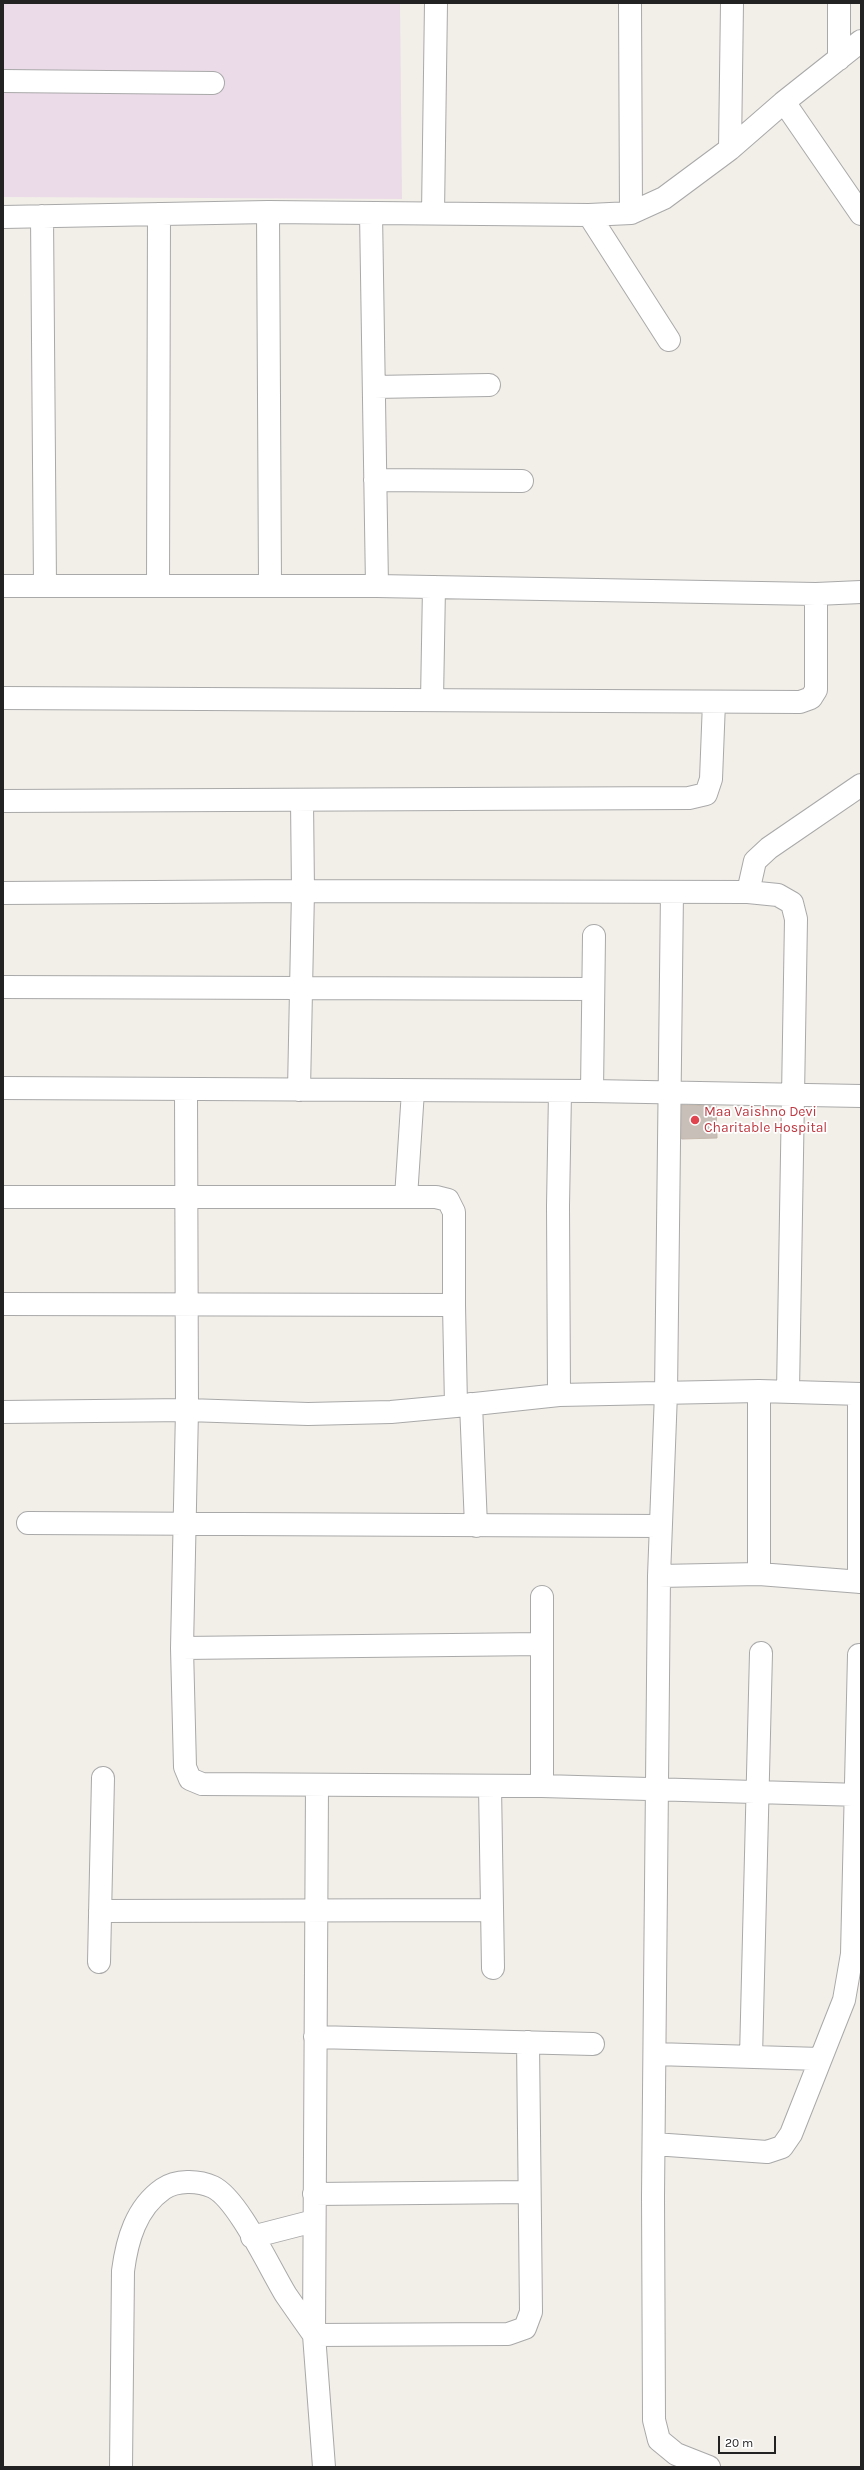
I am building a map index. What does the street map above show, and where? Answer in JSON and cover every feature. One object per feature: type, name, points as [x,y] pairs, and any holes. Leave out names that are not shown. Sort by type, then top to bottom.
[{"type":"street","points":[[433,213],[436,3]]},
{"type":"street","points":[[630,3],[630,213]]},
{"type":"street","points":[[730,149],[732,3]]},
{"type":"street","points":[[839,3],[839,59]]},
{"type":"street","points":[[3,217],[268,212],[589,215],[630,213],[664,198],[730,149],[784,102],[861,41]]},
{"type":"street","points":[[3,81],[213,83]]},
{"type":"street","points":[[784,102],[861,214]]},
{"type":"street","points":[[268,212],[270,585]]},
{"type":"street","points":[[371,213],[377,586]]},
{"type":"street","points":[[158,586],[159,214]]},
{"type":"street","points":[[589,215],[670,340]]},
{"type":"street","points":[[42,216],[45,585]]},
{"type":"street","points":[[374,386],[489,385]]},
{"type":"street","points":[[375,480],[522,481]]},
{"type":"street","points":[[3,586],[270,585],[816,594],[861,592]]},
{"type":"street","points":[[432,700],[434,587]]},
{"type":"street","points":[[3,698],[800,702],[811,698],[816,690],[816,594]]},
{"type":"street","points":[[3,801],[302,801],[689,798],[706,794],[711,779],[714,702]]},
{"type":"street","points":[[748,892],[755,861],[769,848],[859,792]]},
{"type":"street","points":[[299,1090],[303,891],[302,801]]},
{"type":"street","points":[[3,893],[303,891],[748,892],[778,895],[792,903],[796,919],[788,1391]]},
{"type":"street","points":[[672,892],[666,1393],[659,1576],[654,2144],[654,2420],[659,2440],[676,2454],[709,2467]]},
{"type":"street","points":[[592,1091],[594,936]]},
{"type":"street","points":[[3,987],[593,989]]},
{"type":"street","points":[[3,1088],[592,1091],[670,1094],[794,1094],[861,1096]]},
{"type":"street","points":[[186,1090],[187,1410],[182,1648],[185,1767],[190,1779],[202,1784],[317,1786],[542,1786],[657,1788],[859,1795]]},
{"type":"street","points":[[406,1196],[413,1090]]},
{"type":"street","points":[[559,1395],[558,1206],[560,1092]]},
{"type":"street","points":[[3,1197],[186,1198],[436,1196],[448,1200],[454,1212],[454,1305],[476,1526]]},
{"type":"street","points":[[3,1304],[187,1303],[454,1305]]},
{"type":"street","points":[[759,1391],[759,1574]]},
{"type":"street","points":[[3,1412],[187,1410],[308,1414],[368,1413],[559,1395],[759,1391],[860,1394],[860,1582],[759,1574],[659,1576]]},
{"type":"street","points":[[28,1523],[660,1526]]},
{"type":"street","points":[[542,1597],[542,1786]]},
{"type":"street","points":[[182,1648],[542,1644]]},
{"type":"street","points":[[751,2056],[761,1653]]},
{"type":"street","points":[[654,2144],[767,2152],[782,2146],[791,2134],[844,2000],[849,1981],[852,1954],[859,1795],[859,1655]]},
{"type":"street","points":[[99,1962],[103,1778]]},
{"type":"street","points":[[317,1786],[314,2335],[324,2467]]},
{"type":"street","points":[[490,1786],[492,1968]]},
{"type":"street","points":[[100,1911],[317,1909],[492,1910]]},
{"type":"street","points":[[315,2037],[593,2044]]},
{"type":"street","points":[[314,2335],[508,2334],[525,2328],[531,2312],[528,2042]]},
{"type":"street","points":[[655,2054],[820,2059]]},
{"type":"street","points":[[121,2467],[123,2271],[127,2243],[138,2218],[152,2197],[169,2185],[190,2181],[213,2187],[232,2205],[286,2294],[314,2335]]},
{"type":"street","points":[[314,2194],[529,2192]]},
{"type":"street","points":[[252,2237],[314,2221]]},
{"type":"shaded area","points":[[3,3],[400,3],[402,199],[3,197]]},
{"type":"building","points":[[682,1105],[716,1106],[717,1138],[682,1139]]},
{"type":"place","name":"Maa Vaishno Devi Charitable Hospital","points":[[695,1120]]}]
